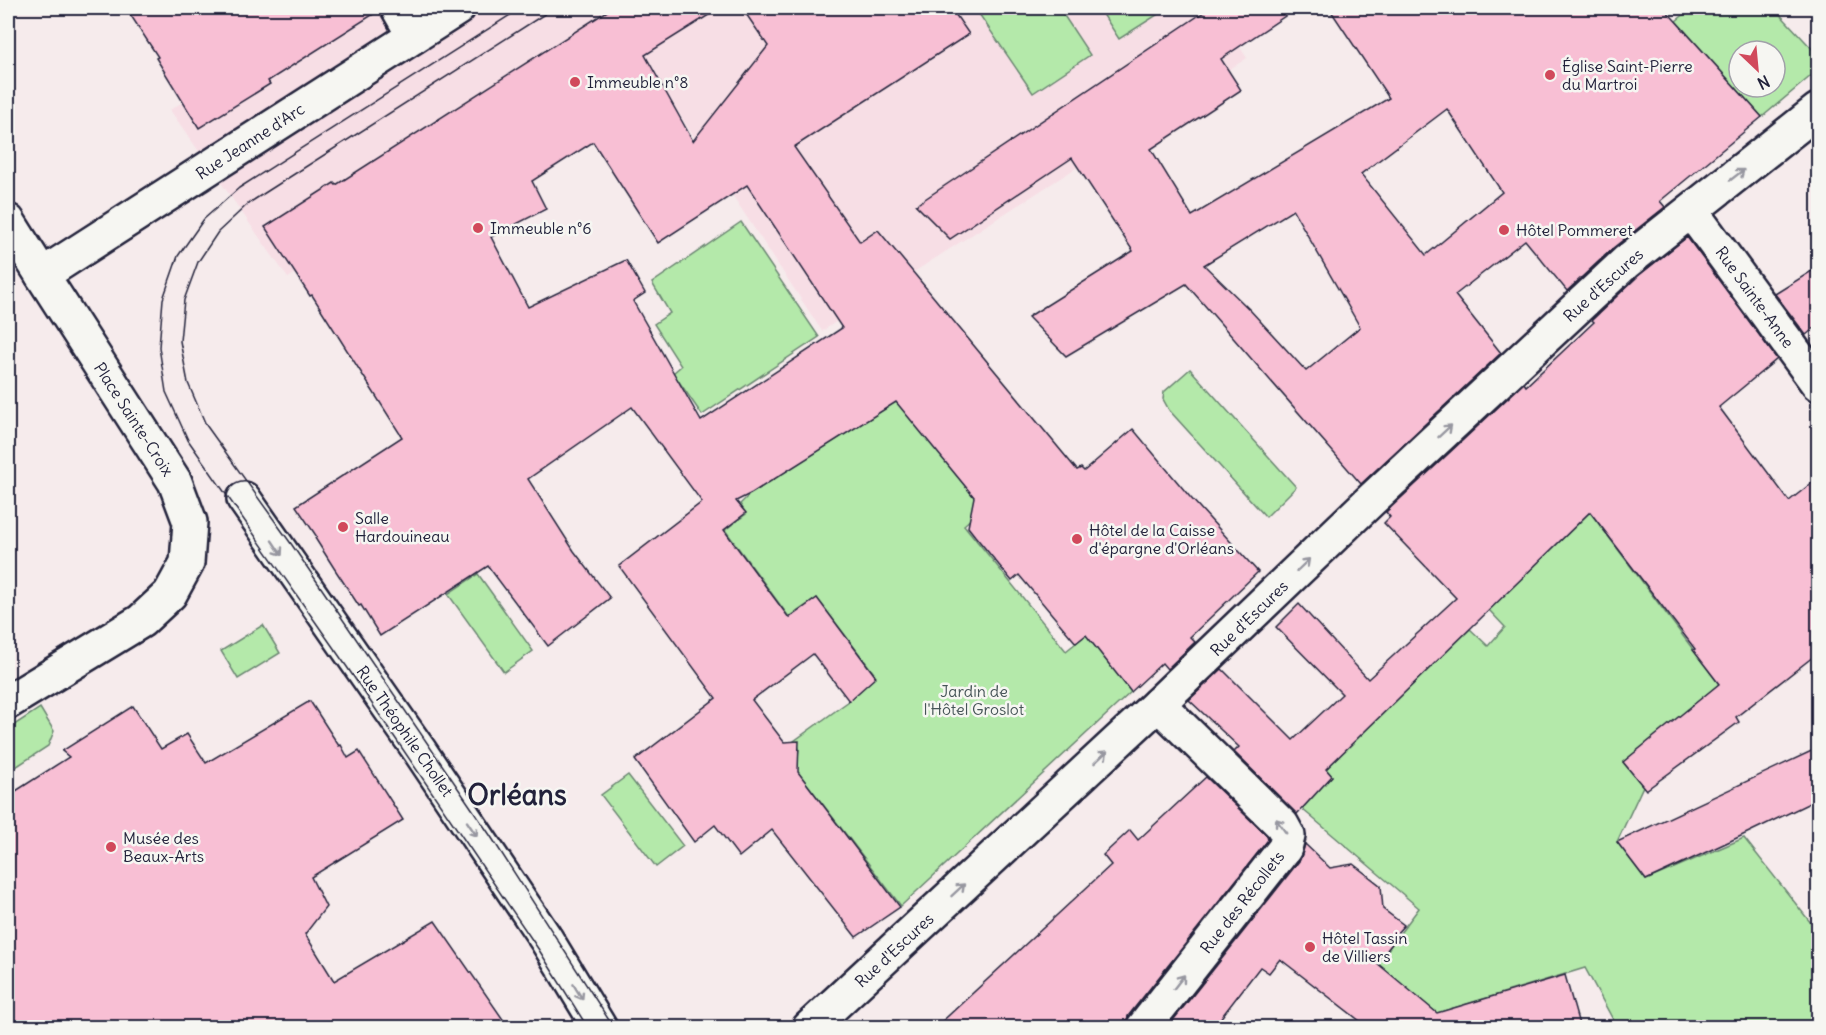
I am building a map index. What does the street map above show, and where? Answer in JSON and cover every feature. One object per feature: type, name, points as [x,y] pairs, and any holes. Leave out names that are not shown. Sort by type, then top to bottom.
[{"type":"street","points":[[398,8],[414,36]]},
{"type":"street","name":"Rue Jeanne d'Arc","points":[[42,275],[458,8]]},
{"type":"street","name":"Rue d'Escures","points":[[809,1028],[1158,704],[1626,262],[1818,110]]},
{"type":"street","name":"Rue Sainte-Anne","points":[[1691,211],[1818,384]]},
{"type":"street","name":"Place Sainte-Croix","points":[[8,221],[175,482],[190,522],[187,563],[170,594],[141,621],[8,702]]},
{"type":"street","name":"Rue Théophile Chollet","points":[[244,500],[419,750],[546,939],[600,1028]]},
{"type":"street","name":"Rue des Récollets","points":[[1143,1028],[1285,848],[1288,836],[1282,825],[1158,704]]},
{"type":"shaded area","points":[[328,8],[785,8],[798,27],[829,8],[1214,8],[1247,58],[822,331],[661,84],[626,60],[288,278],[170,110]]},
{"type":"green space","points":[[975,8],[1059,8],[1090,55],[1033,93]]},
{"type":"green space","points":[[1099,8],[1168,8],[1119,39]]},
{"type":"green space","points":[[1692,8],[1774,8],[1818,55],[1818,70],[1787,96],[1787,39],[1727,39],[1727,78],[1676,21]]},
{"type":"green space","points":[[1746,99],[1783,99],[1762,117]]},
{"type":"green space","points":[[741,222],[819,337],[702,415],[673,373],[681,366],[654,324],[670,313],[652,283]]},
{"type":"green space","points":[[1190,369],[1296,487],[1266,517],[1169,410],[1163,399],[1164,392]]},
{"type":"green space","name":"Jardin de l'Hôtel Groslot","points":[[897,401],[983,508],[964,525],[1066,651],[1086,635],[1131,692],[901,906],[791,763],[798,756],[799,748],[794,741],[849,701],[876,676],[817,598],[789,617],[725,530],[746,514],[740,504],[749,495]]},
{"type":"green space","points":[[1590,512],[1719,684],[1623,762],[1643,786],[1617,842],[1646,880],[1744,838],[1818,932],[1818,1027],[1617,1027],[1585,968],[1437,1013],[1376,965],[1419,908],[1302,809],[1332,776],[1326,769],[1470,629],[1488,646],[1505,627],[1489,610]]},
{"type":"green space","points":[[478,574],[533,651],[504,672],[448,594]]},
{"type":"green space","points":[[263,625],[280,653],[238,679],[221,651]]},
{"type":"green space","points":[[40,708],[54,731],[48,746],[8,772],[8,729]]},
{"type":"green space","points":[[628,775],[683,846],[656,867],[601,795]]},
{"type":"building","points":[[126,8],[379,8],[380,10],[268,81],[270,84],[199,128],[156,58],[158,57]]},
{"type":"building","points":[[612,8],[720,8],[645,55],[693,141],[768,46],[742,8],[951,8],[969,34],[794,147],[860,242],[878,230],[1077,470],[1081,468],[1084,471],[1133,429],[1190,497],[1258,572],[1190,637],[1195,642],[1167,669],[1162,663],[1131,692],[1086,635],[1076,643],[1019,575],[1012,581],[975,536],[968,527],[974,497],[896,402],[736,501],[746,513],[724,530],[789,618],[817,598],[876,677],[849,701],[813,654],[752,700],[784,742],[799,741],[798,772],[900,907],[856,937],[772,830],[739,857],[715,825],[694,842],[635,760],[716,698],[619,566],[702,502],[632,407],[528,479],[574,551],[610,598],[548,646],[488,566],[380,636],[361,605],[359,606],[296,506],[402,437],[312,295],[310,296],[265,227],[334,183],[336,185]],"holes":[[[593,142],[658,243],[747,185],[842,328],[701,421],[633,301],[645,293],[626,260],[528,307],[491,237],[546,209],[532,181]]]},
{"type":"building","points":[[1210,8],[1297,8],[1221,59],[1241,90],[1151,149],[1192,216],[1389,98],[1329,8],[1664,8],[1727,78],[1727,99],[1746,99],[1762,117],[1660,201],[1665,207],[1613,248],[1567,291],[1525,240],[1455,295],[1501,353],[1361,484],[1186,284],[1066,356],[1028,317],[1133,251],[1072,158],[950,239],[916,205]],"holes":[[[1447,109],[1502,192],[1426,255],[1361,174]],[[1293,210],[1360,327],[1306,371],[1250,310],[1204,265]]]},
{"type":"building","points":[[1687,237],[1777,359],[1719,407],[1789,501],[1818,478],[1818,653],[1736,717],[1739,722],[1646,790],[1623,762],[1719,684],[1693,650],[1695,649],[1590,512],[1326,769],[1332,776],[1297,814],[1234,752],[1239,747],[1189,700],[1222,669],[1293,740],[1342,694],[1276,627],[1299,604],[1368,679],[1456,598],[1384,523],[1390,517],[1386,512],[1524,383],[1526,386],[1594,322],[1592,320],[1638,276]]},
{"type":"building","points":[[1818,267],[1818,325],[1806,335],[1775,294]]},
{"type":"building","points":[[310,701],[348,758],[359,751],[403,820],[311,877],[326,907],[305,934],[334,981],[435,921],[509,1028],[8,1028],[8,796],[69,757],[62,751],[133,706],[161,749],[187,734],[206,763]]},
{"type":"building","points":[[1818,748],[1818,799],[1741,836],[1646,880],[1617,842]]},
{"type":"building","points":[[1206,777],[1267,836],[1268,840],[1128,1016],[1125,1028],[935,1028],[1111,865],[1103,855],[1130,830],[1138,840]]},
{"type":"building","name":"Hôtel Tassin de Villiers","points":[[1305,844],[1330,868],[1353,864],[1381,886],[1383,909],[1404,925],[1377,963],[1437,1013],[1565,975],[1580,1028],[1369,1028],[1280,959],[1269,973],[1260,967],[1213,1028],[1167,1028],[1300,860]]},
{"type":"tram line","points":[[521,8],[239,188],[204,219],[178,256],[163,299],[159,347],[166,392],[188,440],[347,667],[539,950],[588,1028]]},
{"type":"tram line","points":[[554,8],[249,203],[218,232],[198,262],[184,300],[180,341],[188,383],[206,425],[292,545],[490,835],[614,1028]]},
{"type":"place","name":"Église Saint-Pierre du Martroi","points":[[1550,75]]},
{"type":"place","name":"Immeuble n°8","points":[[575,82]]},
{"type":"place","name":"Immeuble n°6","points":[[478,228]]},
{"type":"place","name":"Hôtel Pommeret","points":[[1504,230]]},
{"type":"place","name":"Salle Hardouineau","points":[[343,527]]},
{"type":"place","name":"Hôtel de la Caisse d'épargne d'Orléans","points":[[1077,539]]},
{"type":"place","name":"Musée des Beaux-Arts","points":[[111,847]]},
{"type":"place","name":"Hôtel Tassin de Villiers","points":[[1310,947]]},
{"type":"district","name":"Orléans","points":[[517,795]]}]
